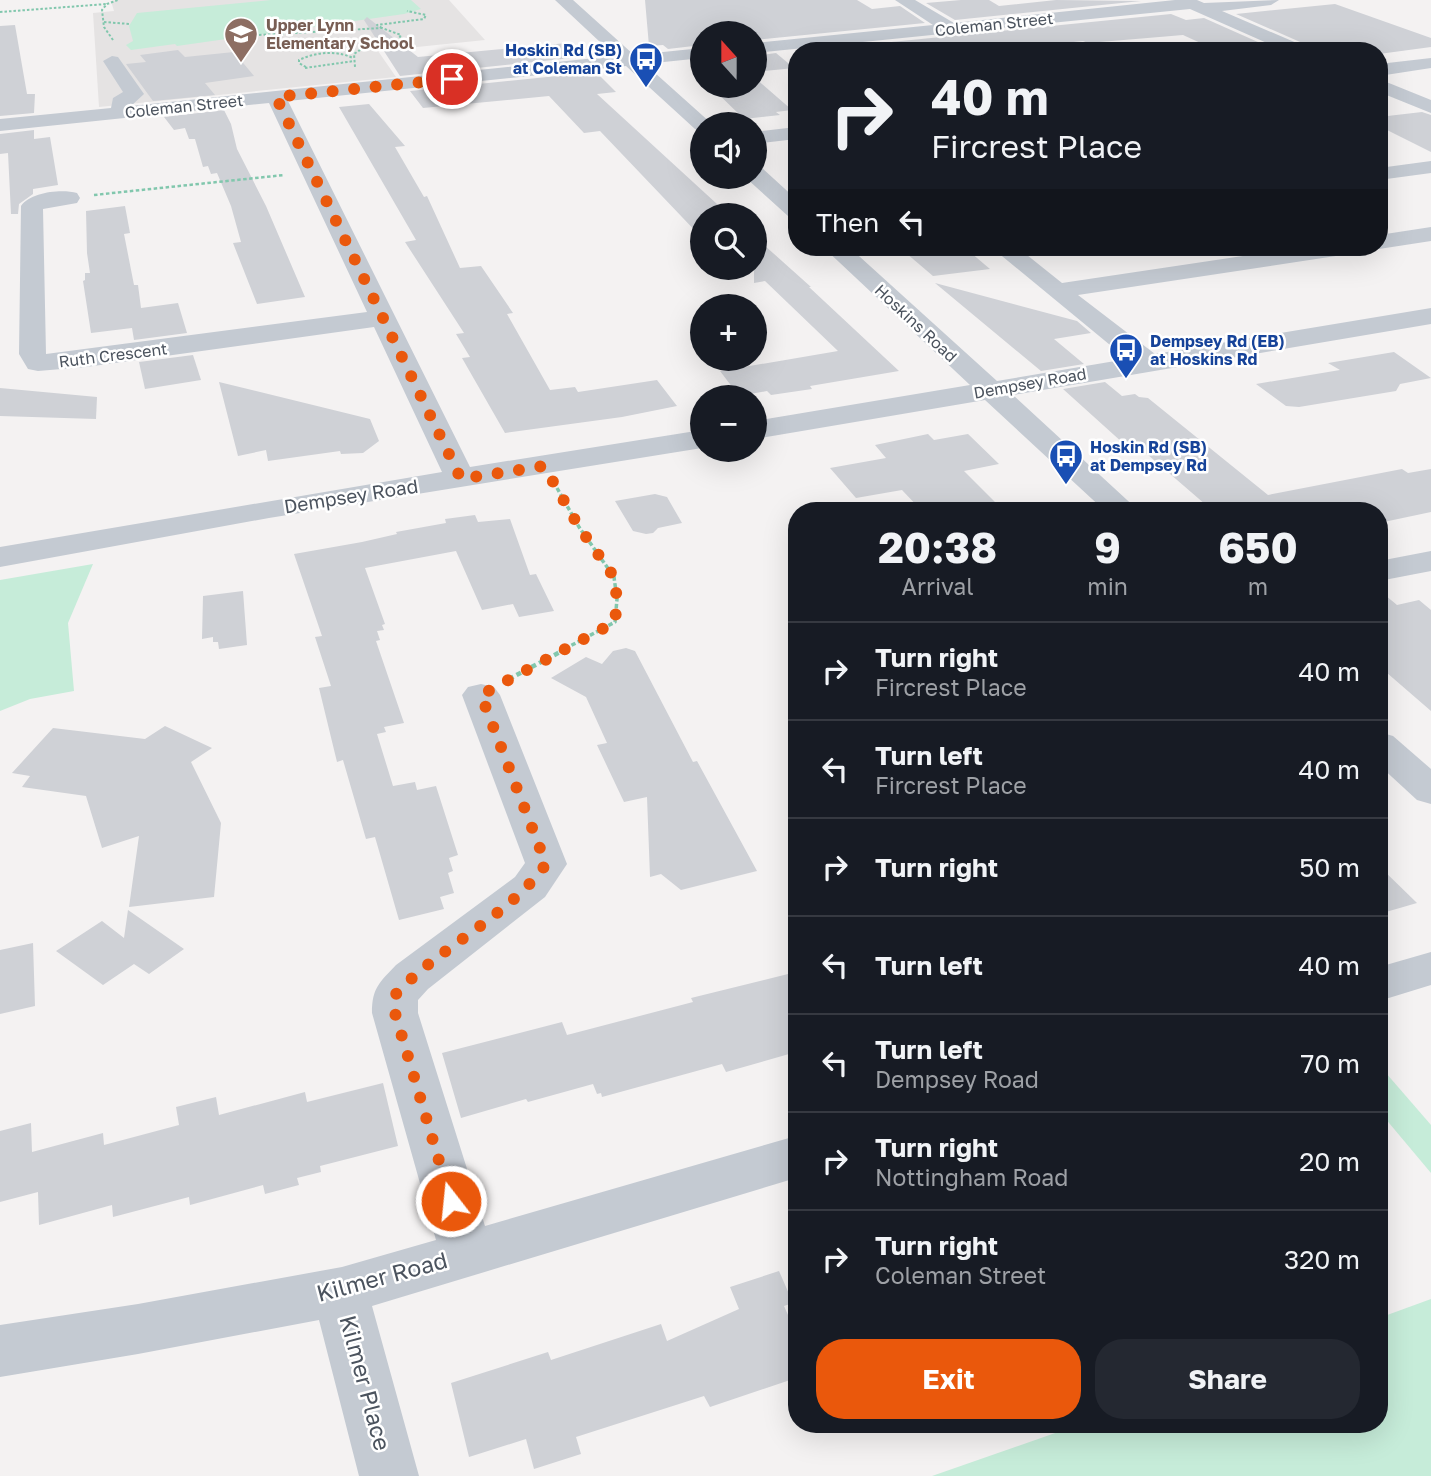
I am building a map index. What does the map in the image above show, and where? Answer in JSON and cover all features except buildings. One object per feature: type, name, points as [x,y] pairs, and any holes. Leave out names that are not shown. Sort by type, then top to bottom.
[{"type":"street","points":[[563,0],[690,114]]},
{"type":"street","points":[[903,0],[952,29]]},
{"type":"street","name":"Coleman Street","points":[[817,42],[1192,4],[1271,0]]},
{"type":"street","points":[[1192,4],[1279,42]]},
{"type":"street","name":"Coleman Street","points":[[767,47],[788,45]]},
{"type":"street","name":"Coleman Street","points":[[0,125],[690,54]]},
{"type":"street","points":[[112,61],[134,94],[120,102],[122,112]]},
{"type":"street","points":[[1388,69],[1431,63]]},
{"type":"street","points":[[229,86],[343,75],[363,77],[378,86]]},
{"type":"street","points":[[1388,89],[1431,107]]},
{"type":"street","points":[[276,97],[461,479]]},
{"type":"street","points":[[767,137],[788,135]]},
{"type":"street","points":[[1388,173],[1426,170]]},
{"type":"street","points":[[767,185],[788,204]]},
{"type":"street","name":"Ruth Crescent","points":[[69,198],[42,201],[32,206],[31,343],[32,354],[38,363],[72,361],[382,318]]},
{"type":"street","points":[[1388,241],[1431,234]]},
{"type":"street","name":"Hoskins Road","points":[[850,256],[989,390],[1113,502]]},
{"type":"street","points":[[1014,256],[1149,363]]},
{"type":"street","points":[[1057,291],[1289,256]]},
{"type":"street","name":"Dempsey Road","points":[[767,428],[1431,316]]},
{"type":"street","name":"Dempsey Road","points":[[2,556],[690,441]]},
{"type":"street","points":[[1388,569],[1431,561]]},
{"type":"street","points":[[467,1255],[395,1013],[395,995],[412,976],[530,887],[546,864],[481,695]]},
{"type":"street","points":[[1388,752],[1431,791]]},
{"type":"street","points":[[1388,981],[1431,968]]},
{"type":"street","name":"Kilmer Road","points":[[0,1351],[138,1329],[342,1291],[788,1159]]},
{"type":"street","name":"Kilmer Place","points":[[342,1291],[389,1476]]},
{"type":"path","points":[[0,12],[107,4],[118,0]]},
{"type":"path","points":[[107,4],[102,10],[104,22],[117,44],[110,54],[112,61]]},
{"type":"path","points":[[382,28],[377,25],[424,19],[426,15],[407,11]]},
{"type":"path","points":[[104,22],[130,24]]},
{"type":"path","points":[[330,24],[339,30]]},
{"type":"path","points":[[259,35],[382,28],[395,31],[401,37],[398,40],[369,44],[359,51]]},
{"type":"path","points":[[302,68],[353,60],[339,53],[310,55],[299,60],[299,63],[307,67]]},
{"type":"path","points":[[69,198],[312,172]]},
{"type":"path","points":[[481,695],[615,622],[617,599],[614,577],[579,527],[544,466]]},
{"type":"shaded area","name":"Upper Lynn Elementary School","points":[[449,0],[485,40],[378,51],[396,77],[99,107],[93,13],[114,11],[111,1]]},
{"type":"green space","points":[[271,0],[411,0],[421,9],[404,14],[177,46],[175,44],[131,50],[126,45],[133,41],[129,26],[137,13]]},
{"type":"green space","points":[[93,564],[68,623],[74,691],[30,699],[0,711],[0,580]]},
{"type":"green space","points":[[1388,1075],[1431,1125],[1431,1173],[1388,1122]]},
{"type":"green space","points":[[1431,1299],[1431,1476],[932,1476],[1055,1433],[1388,1433],[1388,1315]]},
{"type":"place","name":"Upper Lynn Elementary School","points":[[241,64]]},
{"type":"place","name":"Hoskin Rd (SB) at Coleman St","points":[[646,89]]},
{"type":"place","name":"Dempsey Rd (EB) at Hoskins Rd","points":[[1126,380]]},
{"type":"place","name":"Hoskin Rd (SB) at Dempsey Rd","points":[[1066,486]]},
{"type":"route","points":[[451,1201],[395,1013],[395,995],[412,976],[530,887],[546,864],[538,837],[481,695],[615,622],[617,599],[614,577],[579,527],[544,466],[461,479],[276,97],[452,79]]}]
